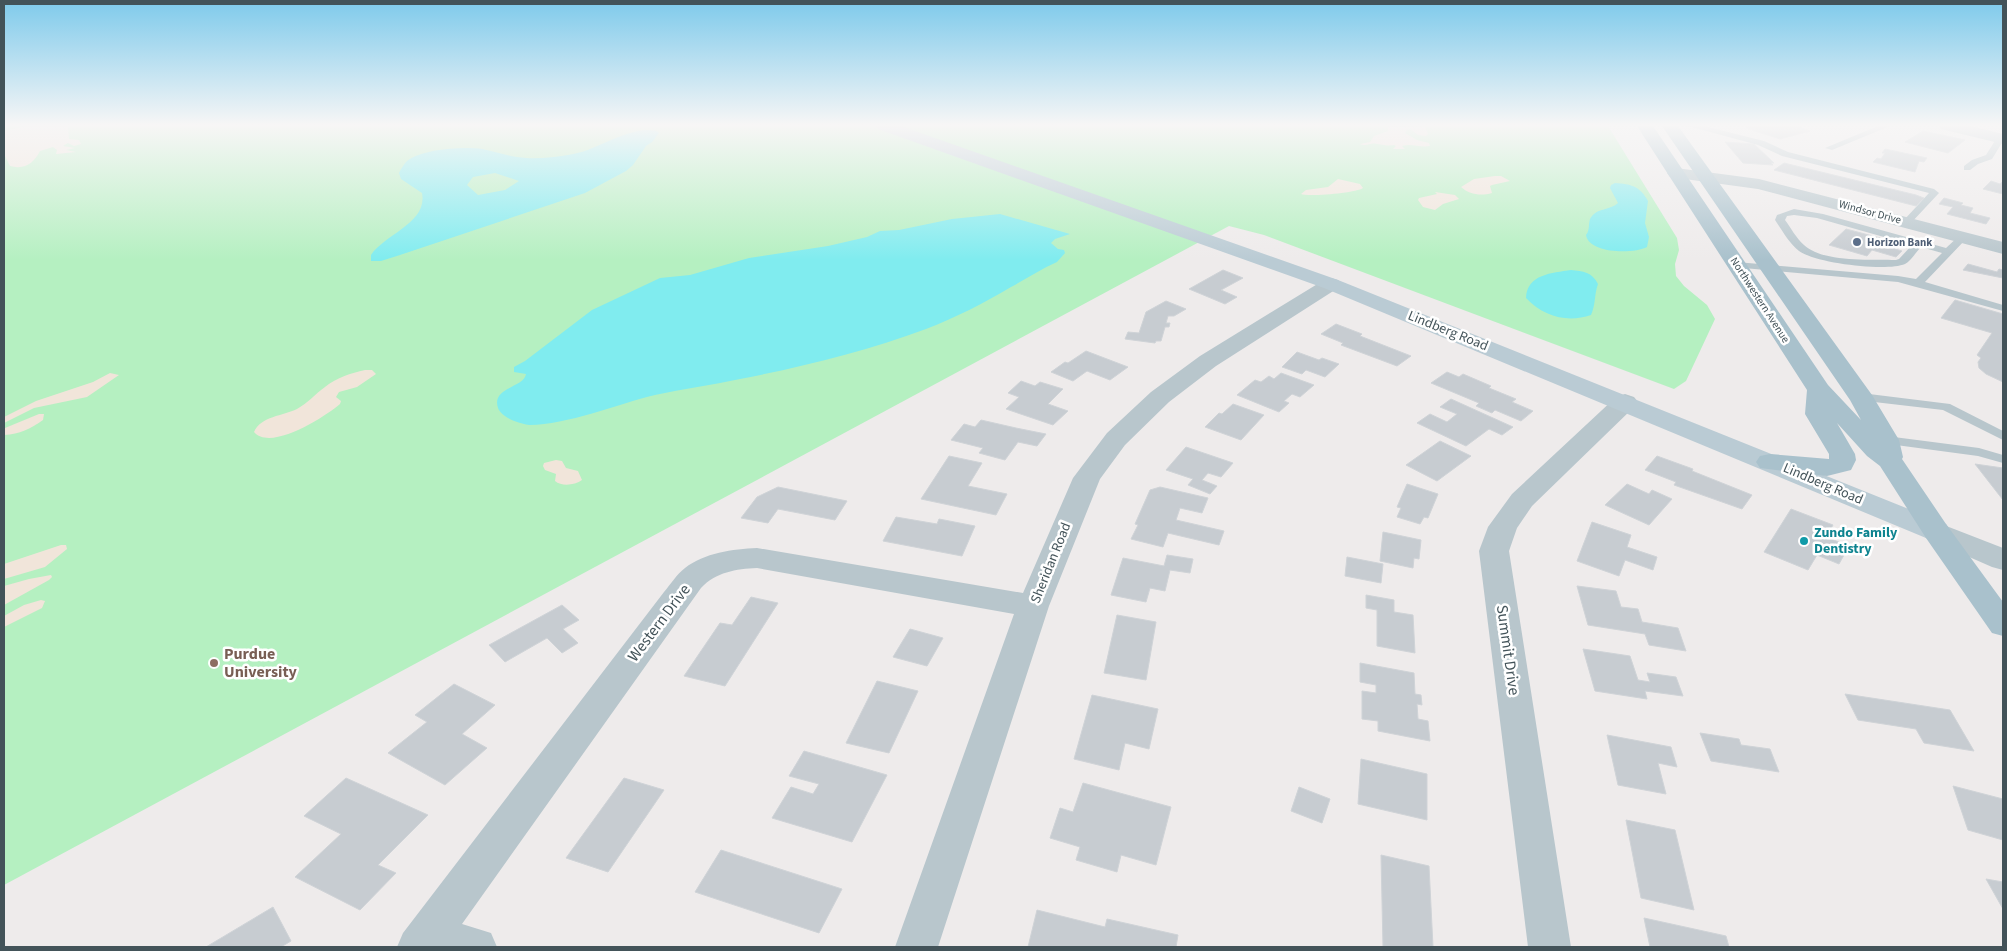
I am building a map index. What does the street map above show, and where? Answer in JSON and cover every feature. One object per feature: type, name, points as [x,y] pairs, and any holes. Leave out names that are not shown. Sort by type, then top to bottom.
[{"type":"main road","name":"Lindberg Road","points":[[1012,170],[1331,284],[1625,402],[1936,531]]},
{"type":"main road","name":"Northwestern Avenue","points":[[1674,170],[1819,390],[1876,450],[1888,450]]},
{"type":"main road","name":"Northwestern Avenue","points":[[1700,170],[1861,398],[1888,450],[1936,531],[2003,626]]},
{"type":"main road","points":[[1770,462],[1827,468],[1841,464],[1843,460],[1842,454],[1818,414],[1819,390]]},
{"type":"street","name":"Windsor Drive","points":[[1676,173],[1767,186],[1902,230],[1963,237],[2003,248]]},
{"type":"street","name":"Sheridan Road","points":[[917,947],[1033,606],[1087,478],[1116,440],[1160,397],[1208,360],[1331,284]]},
{"type":"street","name":"Summit Drive","points":[[1549,947],[1494,552],[1503,527],[1522,500],[1625,402]]},
{"type":"street","name":"Lindberg Road","points":[[1936,531],[2003,560]]},
{"type":"street","name":"Western Drive","points":[[423,942],[675,600],[696,576],[714,565],[737,559],[757,558],[1033,606]]},
{"type":"street","points":[[423,942],[476,947]]},
{"type":"lane","points":[[1849,170],[1931,191],[1934,194],[1884,250],[1870,262]]},
{"type":"lane","points":[[1919,243],[1903,261],[1896,263],[1826,258],[1801,248],[1780,220],[1780,217],[1794,212],[1902,230],[1919,243],[1949,252]]},
{"type":"lane","points":[[1918,283],[1963,237]]},
{"type":"lane","points":[[1736,264],[1898,279],[2003,308]]},
{"type":"lane","points":[[1861,398],[1946,407],[2003,436]]},
{"type":"lane","points":[[1888,450],[1980,452],[2003,459]]},
{"type":"green space","name":"Purdue University","points":[[4,170],[1635,170],[1677,238],[1679,250],[1675,264],[1676,276],[1684,286],[1707,305],[1715,319],[1686,381],[1674,389],[1264,235],[1229,226],[4,885]]},
{"type":"sand","points":[[1501,176],[1510,181],[1490,186],[1492,193],[1484,194],[1472,193],[1461,187],[1474,179]]},
{"type":"sand","points":[[1338,179],[1360,184],[1363,188],[1332,194],[1301,194],[1306,190],[1328,187]]},
{"type":"sand","points":[[1435,192],[1455,195],[1459,199],[1443,204],[1435,210],[1423,207],[1418,200],[1419,198],[1437,194]]},
{"type":"sand","points":[[372,370],[376,374],[357,387],[339,392],[336,397],[341,401],[340,404],[311,423],[298,430],[273,438],[262,437],[254,432],[257,427],[267,420],[301,407],[334,381],[349,374]]},
{"type":"sand","points":[[110,373],[119,375],[87,397],[34,408],[4,423],[4,417],[36,401],[93,382]]},
{"type":"sand","points":[[39,414],[44,414],[43,420],[34,426],[20,432],[4,435],[5,428]]},
{"type":"sand","points":[[556,460],[562,461],[566,468],[578,471],[582,480],[568,485],[555,481],[556,474],[545,470],[543,466],[544,463]]},
{"type":"sand","points":[[66,545],[67,549],[45,567],[4,579],[4,564]]},
{"type":"sand","points":[[51,575],[52,577],[49,580],[4,605],[4,586]]},
{"type":"sand","points":[[41,600],[45,601],[42,608],[4,627],[4,616],[24,605]]},
{"type":"water","points":[[401,170],[627,170],[585,193],[400,255],[381,261],[371,261],[371,255],[377,248],[412,220],[419,212],[422,203],[422,193],[401,179],[399,173]],"holes":[[[495,173],[519,181],[505,190],[478,195],[467,185],[473,177]]]},
{"type":"water","points":[[1615,183],[1626,184],[1638,189],[1648,201],[1645,223],[1649,237],[1647,247],[1632,251],[1613,251],[1595,246],[1586,235],[1590,220],[1595,213],[1618,203],[1610,188]]},
{"type":"water","points":[[1000,214],[1070,234],[1055,239],[1051,243],[1058,249],[1064,250],[1065,253],[1057,262],[990,299],[926,329],[811,364],[655,395],[560,422],[530,425],[507,418],[498,408],[497,401],[499,396],[524,379],[526,374],[514,372],[514,367],[525,361],[592,310],[660,278],[690,275],[749,258],[828,246],[867,237],[880,231],[899,230],[952,219]]},
{"type":"water","points":[[1571,270],[1587,273],[1598,284],[1591,315],[1574,318],[1557,317],[1541,310],[1526,298],[1527,290],[1536,279],[1549,274]]},
{"type":"building","points":[[1775,170],[1814,170],[1924,198],[1916,206]]},
{"type":"building","points":[[1991,181],[2000,184],[2003,181],[2003,194],[1983,189]]},
{"type":"building","points":[[1944,198],[1973,208],[1970,213],[1990,218],[1986,224],[1947,214],[1953,207],[1939,204]]},
{"type":"building","name":"Horizon Bank","points":[[1846,229],[1884,239],[1878,244],[1902,251],[1896,257],[1872,250],[1867,256],[1829,245]]},
{"type":"building","points":[[1968,264],[1997,272],[1999,269],[2003,270],[2003,278],[1963,270]]},
{"type":"building","points":[[1223,270],[1243,278],[1221,290],[1237,297],[1225,304],[1189,289]]},
{"type":"building","points":[[1955,300],[2003,314],[2003,382],[1986,374],[1979,368],[1978,362],[1981,358],[1977,355],[1992,333],[1941,318]]},
{"type":"building","points":[[1166,301],[1186,309],[1174,316],[1168,316],[1166,323],[1170,323],[1169,327],[1165,327],[1161,341],[1156,341],[1155,343],[1125,339],[1128,332],[1139,333],[1146,312]]},
{"type":"building","points":[[1336,324],[1362,334],[1360,336],[1411,356],[1397,366],[1341,345],[1343,343],[1321,334]]},
{"type":"building","points":[[1086,351],[1128,367],[1110,380],[1087,371],[1073,381],[1051,372]]},
{"type":"building","points":[[1297,352],[1319,360],[1322,358],[1339,364],[1325,377],[1306,370],[1302,374],[1282,367]]},
{"type":"building","points":[[1447,372],[1459,377],[1463,374],[1491,386],[1489,388],[1516,399],[1512,402],[1533,411],[1521,421],[1495,410],[1492,413],[1476,406],[1479,403],[1431,383]]},
{"type":"building","points":[[1281,373],[1314,385],[1300,397],[1292,394],[1284,401],[1289,403],[1279,412],[1237,395],[1255,380],[1261,382],[1269,376],[1274,379]]},
{"type":"building","points":[[1021,381],[1035,386],[1040,382],[1063,389],[1048,404],[1068,411],[1053,425],[1006,409],[1019,397],[1008,393]]},
{"type":"building","points":[[1451,399],[1513,427],[1502,435],[1489,429],[1466,446],[1417,423],[1430,414],[1447,422],[1457,414],[1440,407]]},
{"type":"building","points":[[1233,404],[1264,415],[1241,440],[1205,427],[1219,413],[1222,414]]},
{"type":"building","points":[[981,420],[1046,434],[1037,446],[1018,442],[1005,460],[979,453],[983,448],[951,440],[964,424],[975,427]]},
{"type":"building","points":[[1440,441],[1471,456],[1437,481],[1406,465]]},
{"type":"building","points":[[1186,447],[1233,463],[1221,477],[1208,473],[1202,480],[1217,486],[1210,494],[1188,485],[1193,479],[1166,470]]},
{"type":"building","points":[[949,456],[982,463],[968,486],[1007,494],[996,515],[921,499]]},
{"type":"building","points":[[1657,456],[1693,469],[1692,471],[1752,495],[1742,509],[1674,485],[1676,482],[1645,470]]},
{"type":"building","points":[[1975,464],[2003,468],[2003,500]]},
{"type":"building","points":[[1407,484],[1438,494],[1428,518],[1424,517],[1420,524],[1397,517],[1401,508],[1397,507]]},
{"type":"building","points":[[1627,484],[1649,494],[1652,490],[1672,499],[1649,525],[1605,505]]},
{"type":"building","points":[[778,487],[847,501],[835,520],[778,509],[768,523],[741,518],[757,497]]},
{"type":"building","points":[[1160,487],[1208,498],[1202,513],[1180,508],[1176,520],[1224,531],[1219,545],[1168,533],[1163,547],[1131,539],[1138,525],[1135,524],[1150,490]]},
{"type":"building","name":"Zundo Family Dentistry","points":[[1791,509],[1833,525],[1826,537],[1849,546],[1839,564],[1817,555],[1808,570],[1764,552]]},
{"type":"building","points":[[896,517],[937,524],[939,519],[975,526],[962,556],[883,541]]},
{"type":"building","points":[[1592,522],[1631,535],[1627,547],[1657,557],[1653,570],[1625,560],[1619,576],[1577,561]]},
{"type":"building","points":[[1383,532],[1421,540],[1419,559],[1414,558],[1413,568],[1380,561]]},
{"type":"building","points":[[1167,555],[1193,559],[1190,573],[1170,570],[1165,591],[1150,588],[1146,602],[1111,595],[1123,558],[1164,566]]},
{"type":"building","points":[[1347,557],[1383,564],[1381,583],[1345,576]]},
{"type":"building","points":[[1577,586],[1616,591],[1621,607],[1638,609],[1642,622],[1678,628],[1686,651],[1649,645],[1645,634],[1588,625]]},
{"type":"building","points":[[1366,595],[1394,600],[1394,612],[1413,615],[1415,653],[1377,646],[1377,610],[1366,608]]},
{"type":"building","points":[[751,597],[778,603],[725,686],[684,676],[720,623],[732,625]]},
{"type":"building","points":[[562,605],[579,620],[563,629],[578,643],[562,653],[547,638],[505,662],[489,645]]},
{"type":"building","points":[[1117,615],[1156,622],[1146,680],[1104,673]]},
{"type":"building","points":[[910,629],[943,638],[927,666],[893,657]]},
{"type":"building","points":[[1583,649],[1630,656],[1638,680],[1650,682],[1647,673],[1676,677],[1683,696],[1645,691],[1647,699],[1595,691]]},
{"type":"building","points":[[1360,663],[1414,673],[1415,694],[1421,695],[1422,705],[1417,704],[1418,719],[1428,721],[1430,741],[1378,731],[1378,721],[1362,719],[1362,691],[1376,693],[1376,685],[1360,682]]},
{"type":"building","points":[[877,681],[918,691],[889,753],[846,743]]},
{"type":"building","points":[[454,684],[495,705],[462,734],[487,748],[445,785],[388,753],[427,722],[415,715]]},
{"type":"building","points":[[1845,694],[1950,710],[1974,751],[1924,743],[1916,729],[1858,720]]},
{"type":"building","points":[[1092,695],[1158,709],[1149,749],[1125,743],[1119,770],[1074,759]]},
{"type":"building","points":[[1700,733],[1739,739],[1741,745],[1770,749],[1779,772],[1711,761]]},
{"type":"building","points":[[1607,735],[1671,747],[1677,767],[1658,763],[1666,794],[1618,785]]},
{"type":"building","points":[[804,751],[887,775],[852,842],[772,818],[791,787],[813,794],[819,784],[789,776]]},
{"type":"building","points":[[1361,759],[1427,774],[1427,820],[1358,804]]},
{"type":"building","points":[[346,778],[428,815],[378,865],[396,873],[360,910],[295,877],[341,834],[304,816]]},
{"type":"building","points":[[624,778],[664,790],[608,872],[566,858]]},
{"type":"building","points":[[1083,783],[1171,807],[1156,865],[1121,855],[1117,872],[1076,860],[1080,847],[1050,838],[1060,808],[1073,812]]},
{"type":"building","points":[[1953,786],[2003,799],[2003,840],[1968,830]]},
{"type":"building","points":[[1299,787],[1330,799],[1322,823],[1291,811]]},
{"type":"building","points":[[1626,820],[1675,830],[1694,910],[1641,898]]},
{"type":"building","points":[[721,850],[842,889],[819,933],[695,892]]},
{"type":"building","points":[[1381,855],[1429,866],[1433,947],[1383,947]]},
{"type":"building","points":[[1986,879],[2003,882],[2003,909]]},
{"type":"building","points":[[273,907],[291,941],[281,947],[206,947]]},
{"type":"building","points":[[1037,910],[1105,927],[1107,919],[1178,935],[1176,947],[1028,947]]},
{"type":"building","points":[[1644,918],[1726,936],[1729,947],[1650,947]]},
{"type":"place","name":"Horizon Bank","points":[[1857,242]]},
{"type":"place","name":"Zundo Family Dentistry","points":[[1804,541]]},
{"type":"place","name":"Purdue University","points":[[214,663]]}]
